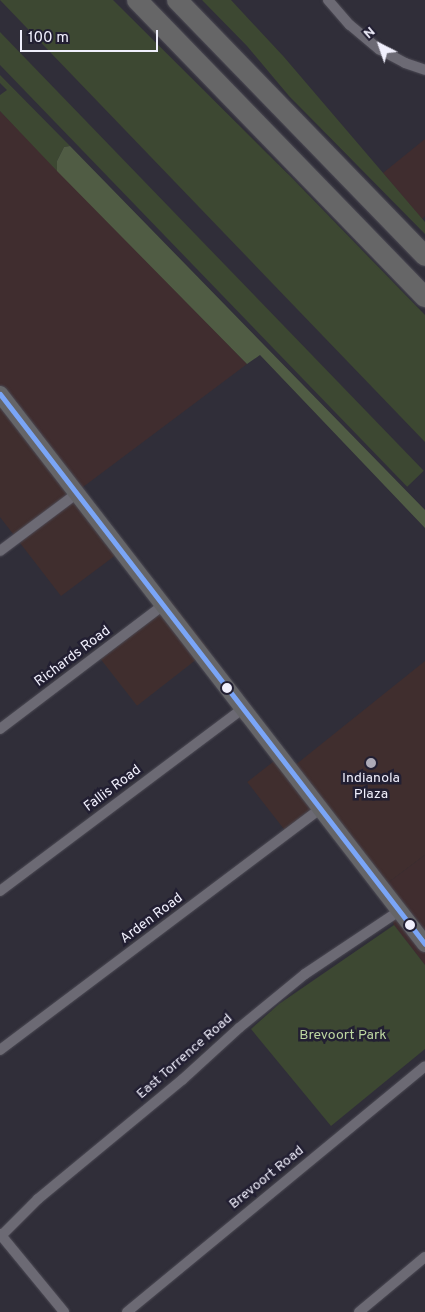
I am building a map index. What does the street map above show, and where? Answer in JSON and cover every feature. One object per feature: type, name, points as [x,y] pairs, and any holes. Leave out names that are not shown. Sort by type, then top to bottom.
[{"type":"highway","points":[[132,0],[159,23]]},
{"type":"highway","points":[[137,0],[425,297]]},
{"type":"highway","points":[[177,0],[425,256]]},
{"type":"main road","points":[[0,394],[425,944]]},
{"type":"street","points":[[328,0],[350,25],[379,49],[405,63],[425,70]]},
{"type":"street","points":[[0,552],[76,494]]},
{"type":"street","name":"Richards Road","points":[[0,729],[162,606]]},
{"type":"street","name":"Fallis Road","points":[[0,891],[242,709]]},
{"type":"street","name":"Arden Road","points":[[0,1050],[320,809]]},
{"type":"street","name":"East Torrence Road","points":[[0,1236],[38,1199],[182,1080],[239,1028],[305,974],[399,911]]},
{"type":"street","name":"Brevoort Road","points":[[127,1312],[425,1066]]},
{"type":"street","points":[[0,1236],[64,1312]]},
{"type":"street","points":[[359,1312],[425,1258]]},
{"type":"shaded area","points":[[0,111],[247,364],[75,493],[0,395]]},
{"type":"shaded area","points":[[425,139],[425,216],[422,219],[383,173]]},
{"type":"shaded area","points":[[0,395],[128,546],[61,596],[0,517]]},
{"type":"shaded area","points":[[170,600],[209,650],[137,706],[98,656]]},
{"type":"shaded area","name":"Indianola Plaza","points":[[425,661],[425,855],[381,888],[289,770]]},
{"type":"shaded area","points":[[278,758],[317,808],[286,832],[247,782]]},
{"type":"shaded area","points":[[425,855],[425,965],[394,925],[381,888]]},
{"type":"green space","points":[[0,0],[113,0],[293,179],[425,315],[425,442]]},
{"type":"green space","points":[[202,0],[231,0],[284,57],[425,222],[425,234],[289,96],[247,46]]},
{"type":"green space","points":[[0,32],[424,471],[407,487],[0,65]]},
{"type":"green space","points":[[0,75],[70,146],[64,147],[57,161],[57,171],[0,111],[0,95],[7,90],[0,83]]},
{"type":"green space","points":[[70,146],[425,510],[425,528],[260,355],[247,364],[57,171],[57,161],[64,147]]},
{"type":"green space","name":"Brevoort Park","points":[[394,925],[425,965],[425,1049],[331,1126],[251,1029],[279,1004]]},
{"type":"transit line","points":[[0,394],[425,944]]},
{"type":"place","name":"Indianola Plaza","points":[[371,763]]}]
